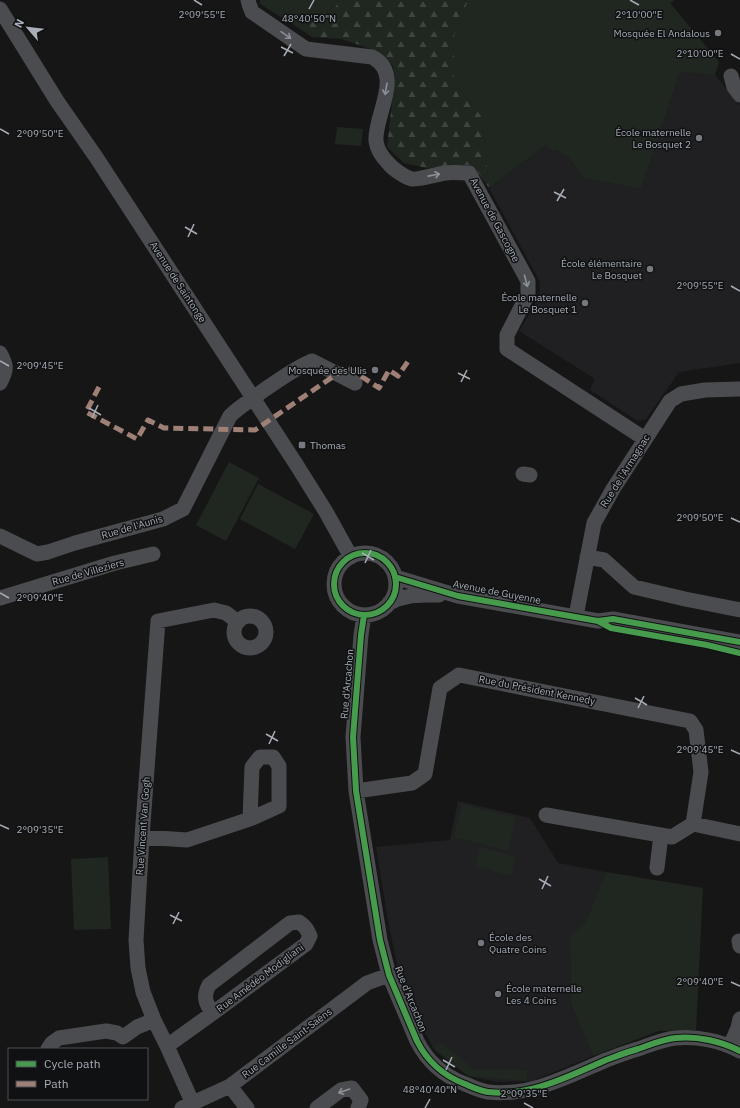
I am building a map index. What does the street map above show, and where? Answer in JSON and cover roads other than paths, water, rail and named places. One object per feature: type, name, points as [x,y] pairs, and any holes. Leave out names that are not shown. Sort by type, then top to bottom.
[{"type":"street","name":"Avenue de Gascogne","points":[[248,0],[252,12],[306,49],[372,57],[381,63],[388,80],[376,141],[384,159],[394,170],[412,179],[446,173],[470,173],[528,281],[528,294],[507,335],[507,349],[645,439]]},
{"type":"street","name":"Avenue de Saintonge","points":[[0,9],[57,100],[100,163],[253,398],[326,512],[351,556]]},
{"type":"street","points":[[732,76],[734,87],[740,94]]},
{"type":"street","points":[[0,353],[5,362],[4,374],[0,383]]},
{"type":"street","name":"Rue de l'Aunis","points":[[0,536],[37,554],[163,519],[183,509],[230,416],[253,398],[297,367],[312,361],[355,383]]},
{"type":"street","name":"Rue de l'Armagnac","points":[[576,616],[594,523],[613,490],[670,401],[681,394],[705,390],[740,389]]},
{"type":"street","points":[[369,553],[378,556],[386,561],[395,577],[393,595],[389,603],[382,609],[373,613],[364,615],[355,613],[340,603],[336,595],[334,586],[338,569],[343,562],[351,556],[369,553]]},
{"type":"street","name":"Rue de Villeziers","points":[[0,598],[115,563],[153,554]]},
{"type":"street","points":[[587,557],[604,560],[634,587],[740,610]]},
{"type":"street","name":"Avenue de Guyenne","points":[[395,577],[458,596],[576,616],[598,621],[611,628],[740,652]]},
{"type":"street","name":"Avenue de Guyenne","points":[[389,603],[397,599],[413,595],[458,596]]},
{"type":"street","name":"Rue Vincent Van Gogh","points":[[188,1106],[167,1046],[154,1020],[143,992],[138,968],[136,940],[158,621],[214,610],[226,613],[238,622]]},
{"type":"street","name":"Rue d'Arcachon","points":[[364,615],[353,737],[356,791],[380,940],[389,975],[417,1041],[429,1060],[456,1081],[487,1092],[504,1092],[521,1091],[541,1086],[562,1079],[608,1059],[675,1038],[705,1040],[735,1049]]},
{"type":"street","name":"Avenue de Guyenne","points":[[598,621],[613,618],[740,642]]},
{"type":"street","name":"Rue du Président Kennedy","points":[[356,791],[412,783],[425,774],[440,688],[459,675],[690,721],[696,730],[701,772],[693,824]]},
{"type":"street","points":[[546,815],[672,837],[693,824],[740,834]]},
{"type":"street","points":[[142,837],[187,840],[250,819]]},
{"type":"street","points":[[657,868],[661,835]]},
{"type":"street","name":"Rue Amédéo Modigliani","points":[[167,1046],[306,944],[310,936],[308,929],[299,922],[290,923],[209,985],[205,992],[208,1007],[213,1012]]},
{"type":"street","name":"Rue Camille Saint-Saëns","points":[[188,1106],[230,1086],[367,983],[389,975]]},
{"type":"street","points":[[735,1049],[740,1019]]},
{"type":"street","points":[[49,1048],[52,1043],[59,1038],[106,1031],[116,1033],[123,1043],[137,1027],[154,1020]]},
{"type":"street","points":[[230,1086],[247,1108]]},
{"type":"street","points":[[317,1108],[341,1090],[352,1088],[361,1100],[358,1108]]},
{"type":"place","name":"Mosquée El Andalous","points":[[718,33]]},
{"type":"place","name":"École maternelle Le Bosquet 2","points":[[699,138]]},
{"type":"place","name":"École élémentaire Le Bosquet","points":[[650,269]]},
{"type":"place","name":"École maternelle Le Bosquet 1","points":[[585,303]]},
{"type":"place","name":"Mosquée des Ulis","points":[[375,370]]},
{"type":"place","name":"Thomas","points":[[302,445]]},
{"type":"place","name":"École des Quatre Coins","points":[[481,943]]},
{"type":"place","name":"École maternelle Les 4 Coins","points":[[498,994]]}]
